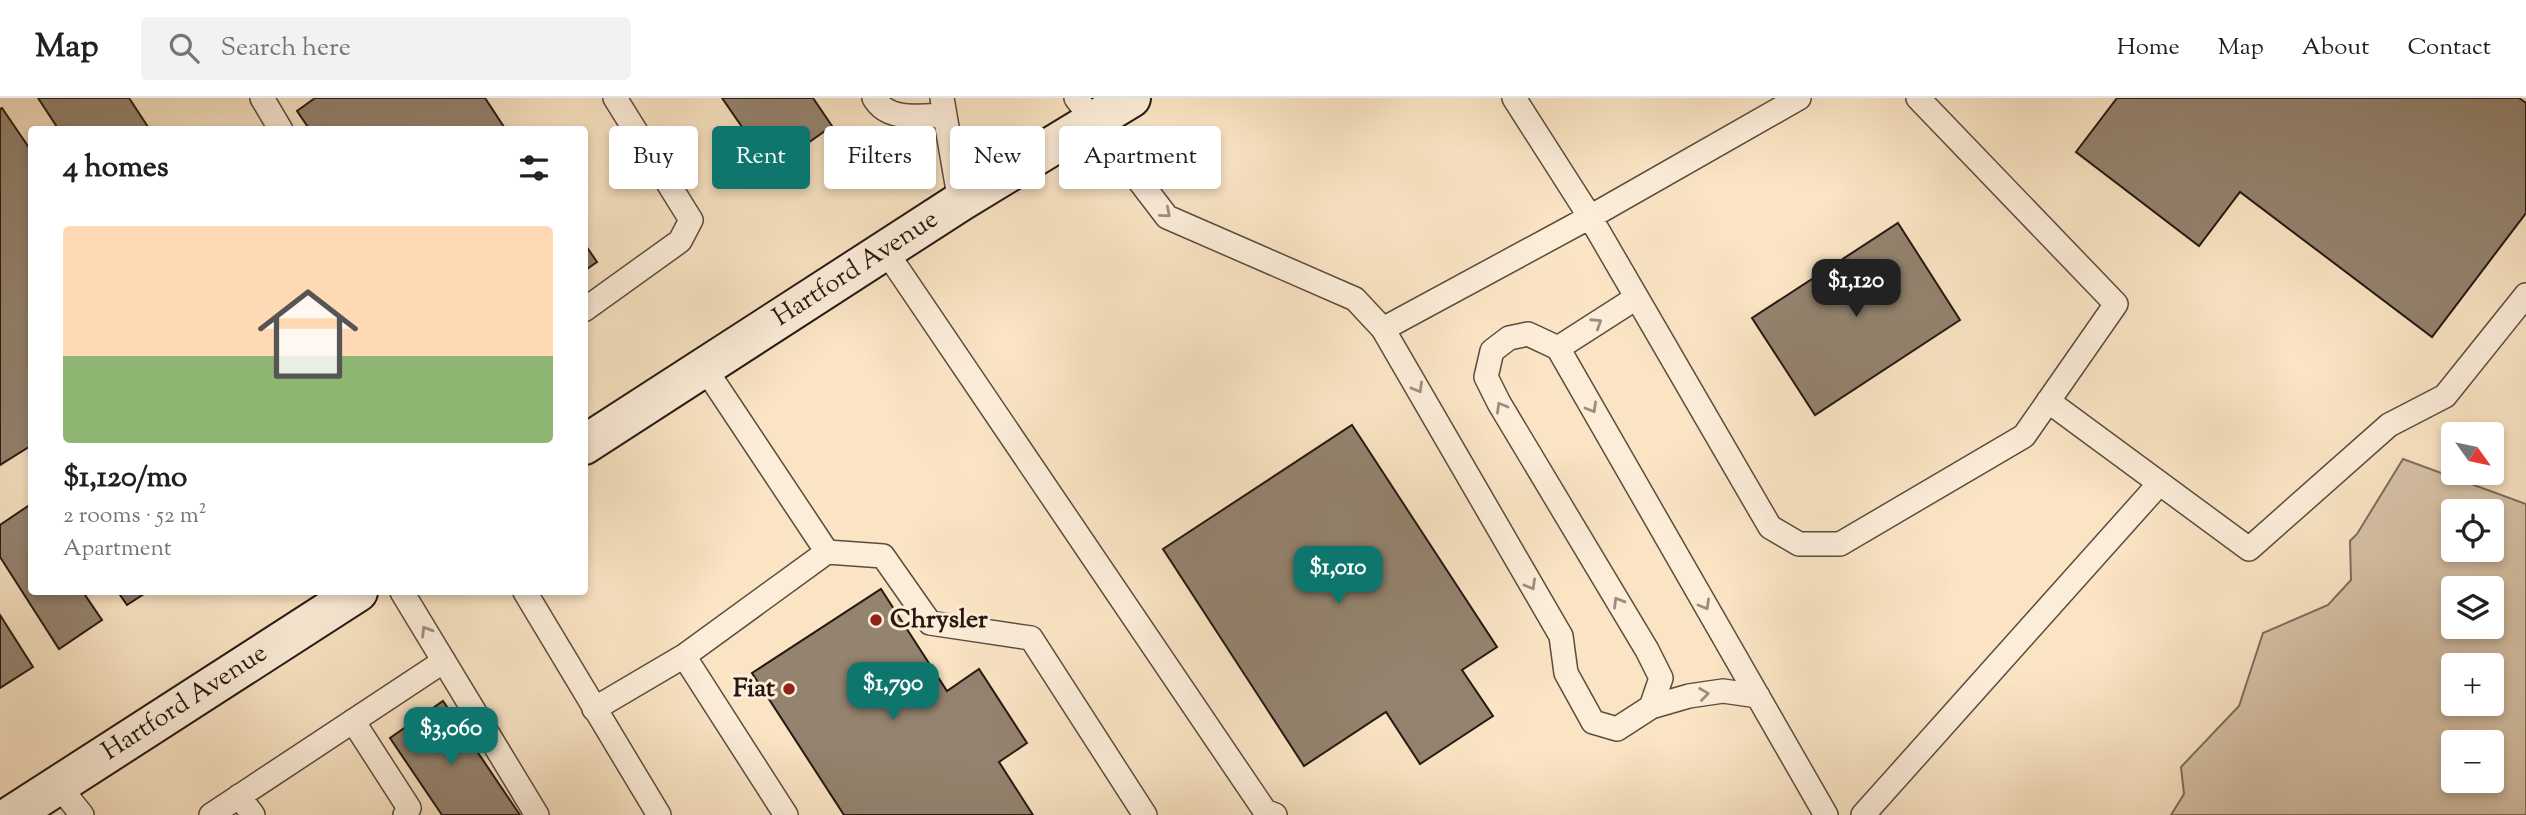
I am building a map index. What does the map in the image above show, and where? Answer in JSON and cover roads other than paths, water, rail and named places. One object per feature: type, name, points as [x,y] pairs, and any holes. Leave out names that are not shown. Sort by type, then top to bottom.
[{"type":"main road","name":"Hartford Avenue","points":[[588,442],[960,202],[1084,110],[1131,98]]},
{"type":"main road","name":"Hartford Avenue","points":[[12,815],[353,595]]},
{"type":"lane","points":[[262,98],[279,126]]},
{"type":"lane","points":[[588,307],[681,241],[691,220],[615,98]]},
{"type":"lane","points":[[874,98],[878,105],[903,117],[943,106],[960,202]]},
{"type":"lane","points":[[1514,98],[1590,217],[1770,527],[1799,544],[1840,544],[2024,436],[2116,304],[1918,98]]},
{"type":"lane","points":[[1384,329],[1590,217],[1798,98]]},
{"type":"lane","points":[[1084,110],[1167,218],[1355,299],[1384,329],[1560,636],[1566,673],[1593,722],[1617,729],[1651,707],[1689,696],[1723,691],[1758,696]]},
{"type":"lane","points":[[885,250],[1265,811],[1275,815]]},
{"type":"lane","points":[[2048,401],[2249,549],[2389,425],[2445,396],[2526,295]]},
{"type":"lane","points":[[1558,348],[1636,298]]},
{"type":"lane","points":[[1651,707],[1661,678],[1486,377],[1492,351],[1509,338],[1528,334],[1558,348],[1826,815]]},
{"type":"lane","points":[[704,367],[827,552]]},
{"type":"lane","points":[[1863,815],[2159,484]]},
{"type":"lane","points":[[594,709],[684,656],[827,552],[883,556],[929,623],[1031,638],[1145,815]]},
{"type":"lane","points":[[404,595],[537,815]]},
{"type":"lane","points":[[527,595],[659,815]]},
{"type":"lane","points":[[684,656],[786,815]]},
{"type":"lane","points":[[211,815],[444,661]]},
{"type":"lane","points":[[353,721],[409,808],[405,815]]},
{"type":"lane","points":[[58,785],[82,815]]},
{"type":"lane","points":[[239,796],[253,815]]},
{"type":"place","name":"Chrysler","points":[[876,620]]},
{"type":"place","name":"Fiat","points":[[789,689]]}]
